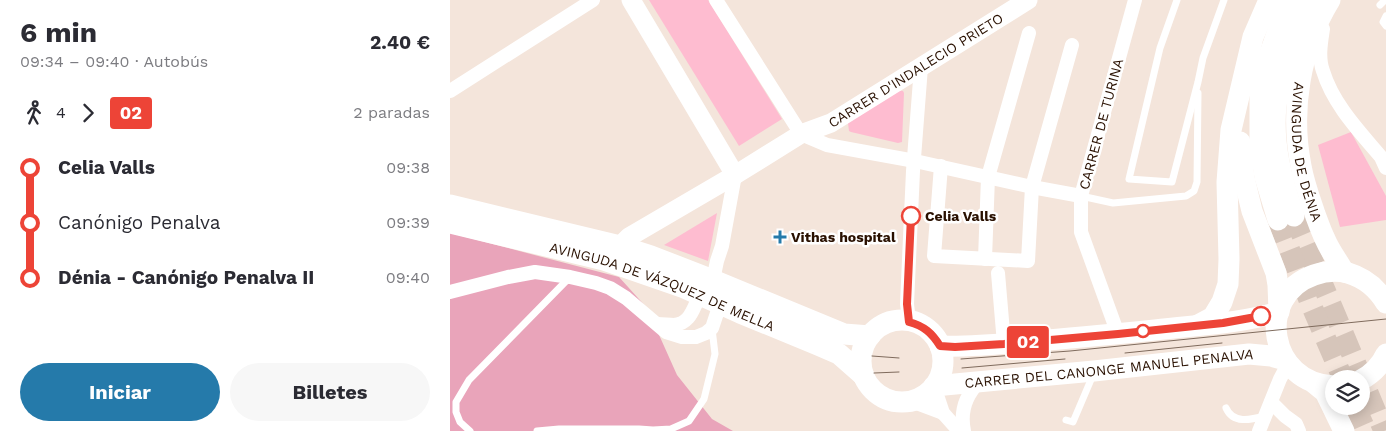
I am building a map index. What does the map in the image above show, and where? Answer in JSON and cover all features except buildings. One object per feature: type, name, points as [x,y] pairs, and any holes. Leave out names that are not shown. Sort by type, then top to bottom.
[{"type":"main road","points":[[1198,325],[1213,317],[1222,302],[1228,284],[1227,182],[1231,130],[1253,37],[1269,0]]},
{"type":"main road","name":"AVINGUDA DE DÉNIA","points":[[1291,0],[1284,14],[1266,68],[1260,94],[1260,146],[1265,177],[1286,218],[1276,143],[1276,108],[1280,82],[1296,27],[1323,0]]},
{"type":"main road","name":"AVINGUDA DE DÉNIA","points":[[1323,0],[1304,62],[1299,87],[1297,132],[1301,166],[1309,196],[1325,240],[1340,272]]},
{"type":"main road","points":[[1240,89],[1240,148],[1244,178],[1252,211],[1276,274],[1279,312],[1276,331],[1280,351],[1287,362],[1304,379],[1324,385],[1324,392],[1344,431]]},
{"type":"main road","name":"AVINGUDA DE VÁZQUEZ DE MELLA","points":[[450,205],[620,246],[651,256],[706,288],[720,304],[839,354],[864,376]]},
{"type":"main road","name":"AVINGUDA DE VÁZQUEZ DE MELLA","points":[[450,223],[604,260],[634,270],[706,288],[844,334],[870,336]]},
{"type":"main road","points":[[940,346],[1004,344],[1118,334],[1254,318],[1279,312],[1289,292],[1295,286],[1309,276],[1326,272],[1340,272],[1358,276],[1370,283],[1384,296]]},
{"type":"main road","points":[[901,321],[909,322],[928,330],[940,346],[942,360],[940,374],[934,386],[920,398],[902,402],[892,401],[883,398],[868,385],[861,366],[861,355],[864,345],[870,336],[884,325],[901,321]]},
{"type":"main road","name":"CARRER DEL CANONGE MANUEL PENALVA","points":[[934,386],[1094,372],[1249,354],[1271,356],[1287,362]]},
{"type":"main road","points":[[1370,374],[1379,366],[1386,354]]},
{"type":"street","points":[[450,91],[593,0]]},
{"type":"street","points":[[631,0],[735,175],[722,246],[706,288],[690,317],[684,322],[674,325],[654,324]]},
{"type":"street","points":[[716,0],[801,134],[827,145],[915,160],[1032,187],[1081,196]]},
{"type":"street","name":"CARRER D'INDALECIO PRIETO","points":[[735,175],[801,134],[832,123],[1028,0]]},
{"type":"street","name":"CARRER DE TURINA","points":[[1118,334],[1081,232],[1081,196],[1136,0]]},
{"type":"street","points":[[1323,0],[1324,16],[1320,46],[1322,69],[1334,97],[1381,157],[1386,168]]},
{"type":"street","points":[[985,260],[988,177],[1029,33]]},
{"type":"street","points":[[940,166],[934,256],[1028,261],[1032,187],[1072,45]]},
{"type":"street","points":[[909,322],[907,304],[913,171],[921,67]]},
{"type":"street","points":[[634,270],[620,246],[629,237],[735,175]]},
{"type":"street","points":[[450,292],[535,272],[570,277],[610,288],[626,298],[654,324],[666,332],[696,337],[712,328],[720,304]]},
{"type":"street","points":[[998,273],[1004,344]]},
{"type":"street","points":[[1259,431],[1287,362]]},
{"type":"street","points":[[964,431],[962,413],[969,395],[979,382]]},
{"type":"street","points":[[934,386],[943,413],[959,431]]},
{"type":"street","points":[[911,401],[943,413]]},
{"type":"street","points":[[1271,402],[1284,416],[1296,424],[1299,431]]},
{"type":"street","points":[[1264,431],[1269,423],[1284,416]]},
{"type":"lane","points":[[1177,0],[1160,48],[1129,179],[1172,182],[1203,58],[1224,0]]},
{"type":"lane","points":[[1386,16],[1383,22],[1386,26]]},
{"type":"lane","points":[[1081,196],[1114,203],[1186,196],[1194,191],[1197,182],[1198,82]]},
{"type":"lane","points":[[470,431],[460,422],[456,412],[456,402],[469,380],[570,277]]},
{"type":"lane","points":[[537,431],[559,429],[671,429],[689,421],[704,399],[715,354],[712,328]]},
{"type":"lane","points":[[1066,420],[1073,422],[1094,372]]},
{"type":"lane","points":[[1226,408],[1235,419],[1265,416]]},
{"type":"shaded area","points":[[649,0],[708,0],[782,119],[739,146]]},
{"type":"shaded area","points":[[897,90],[904,93],[902,142],[898,143],[849,131],[848,123]]},
{"type":"shaded area","points":[[1351,132],[1386,196],[1386,220],[1340,227],[1318,145]]},
{"type":"shaded area","points":[[717,213],[708,261],[664,245]]},
{"type":"shaded area","points":[[450,233],[619,277],[647,308],[677,375],[712,419],[733,431],[450,431]]},
{"type":"tunnel","points":[[1294,216],[1384,431]]},
{"type":"tunnel","points":[[1278,220],[1339,370]]},
{"type":"tunnel","points":[[1359,415],[1366,431]]},
{"type":"tram line","points":[[961,359],[1070,351],[1386,319]]},
{"type":"tram line","points":[[1125,353],[1222,343]]},
{"type":"tram line","points":[[872,356],[899,358]]},
{"type":"tram line","points":[[962,368],[1065,359]]},
{"type":"tram line","points":[[874,373],[899,372]]},
{"type":"bus line","name":"02","points":[[911,216],[907,304],[909,322],[928,330],[940,346],[1004,344],[1118,334],[1223,323],[1261,316]]},
{"type":"place","name":"Celia Valls","points":[[911,216]]},
{"type":"place","name":"Vithas hospital","points":[[780,237]]}]
